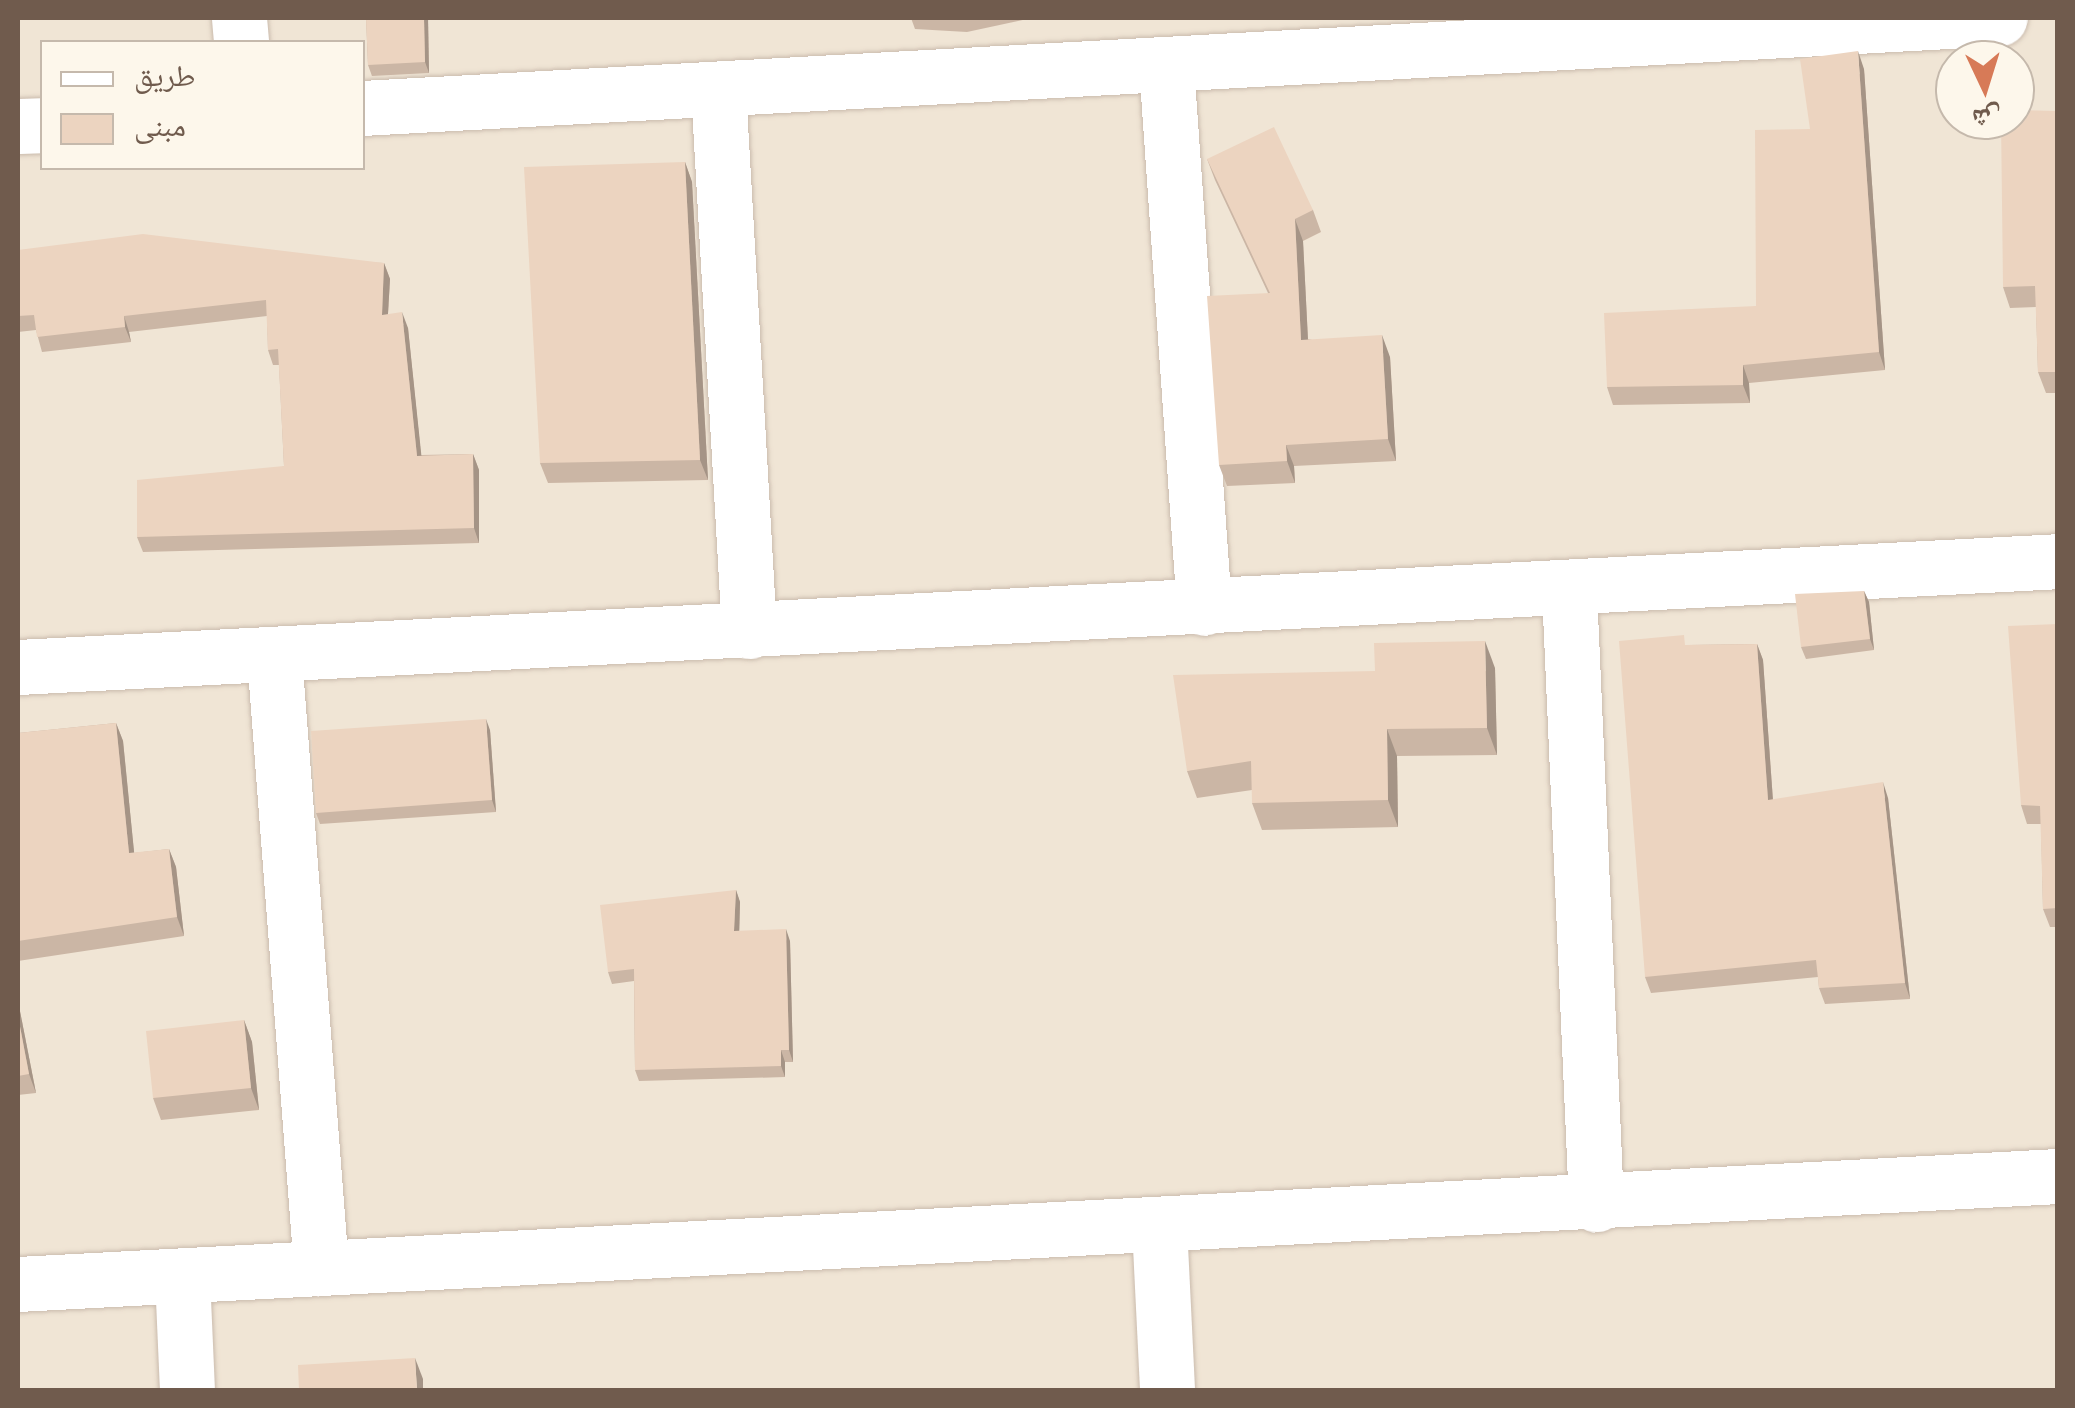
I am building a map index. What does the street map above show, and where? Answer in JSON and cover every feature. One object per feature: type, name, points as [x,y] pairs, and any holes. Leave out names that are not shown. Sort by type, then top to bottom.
[{"type":"street","points":[[365,108],[1166,65],[1560,30],[2000,18]]},
{"type":"street","points":[[1166,65],[1204,608]]},
{"type":"street","points":[[718,89],[749,631]]},
{"type":"street","points":[[18,667],[1569,590],[2058,561]]},
{"type":"street","points":[[1569,590],[1596,1204]]},
{"type":"street","points":[[274,656],[321,1268]]},
{"type":"street","points":[[18,1284],[1596,1204],[2058,1176]]},
{"type":"street","points":[[1159,1225],[1167,1390]]},
{"type":"street","points":[[182,1276],[186,1390]]},
{"type":"shaded area","points":[[18,18],[2057,18],[2057,1390],[18,1390]]},
{"type":"building","points":[[366,18],[424,18],[425,62],[368,65]]},
{"type":"building","points":[[1858,51],[1879,352],[1743,365],[1743,385],[1607,387],[1604,313],[1756,306],[1755,130],[1810,129],[1800,59]]},
{"type":"building","points":[[2035,110],[2058,111],[2058,372],[2038,372],[2035,286],[2003,287],[2001,140],[2035,140]]},
{"type":"building","points":[[1274,127],[1313,210],[1295,219],[1301,340],[1382,335],[1388,439],[1286,445],[1287,461],[1219,465],[1207,296],[1270,293],[1207,159]]},
{"type":"building","points":[[685,162],[700,460],[540,463],[524,167]]},
{"type":"building","points":[[143,234],[384,263],[382,315],[402,312],[417,456],[473,454],[474,528],[137,537],[137,480],[284,466],[278,349],[268,350],[266,300],[124,316],[125,327],[37,337],[34,315],[18,316],[18,250]]},
{"type":"building","points":[[1864,591],[1870,639],[1801,647],[1795,594]]},
{"type":"building","points":[[2058,624],[2058,908],[2043,909],[2040,806],[2021,805],[2008,626]]},
{"type":"building","points":[[1684,635],[1685,645],[1757,644],[1768,800],[1883,782],[1905,983],[1819,988],[1816,960],[1645,977],[1619,641]]},
{"type":"building","points":[[1485,641],[1487,728],[1387,729],[1388,800],[1252,803],[1251,761],[1187,771],[1173,675],[1375,671],[1374,643]]},
{"type":"building","points":[[486,719],[492,800],[316,813],[311,731]]},
{"type":"building","points":[[116,723],[129,853],[169,849],[177,917],[18,941],[18,733]]},
{"type":"building","points":[[736,890],[734,931],[786,929],[789,1050],[781,1050],[781,1066],[635,1070],[634,969],[608,972],[600,905]]},
{"type":"building","points":[[18,1016],[29,1074],[18,1076]]},
{"type":"building","points":[[244,1020],[251,1088],[153,1098],[146,1031]]},
{"type":"building","points":[[415,1358],[417,1390],[299,1390],[298,1365]]}]
